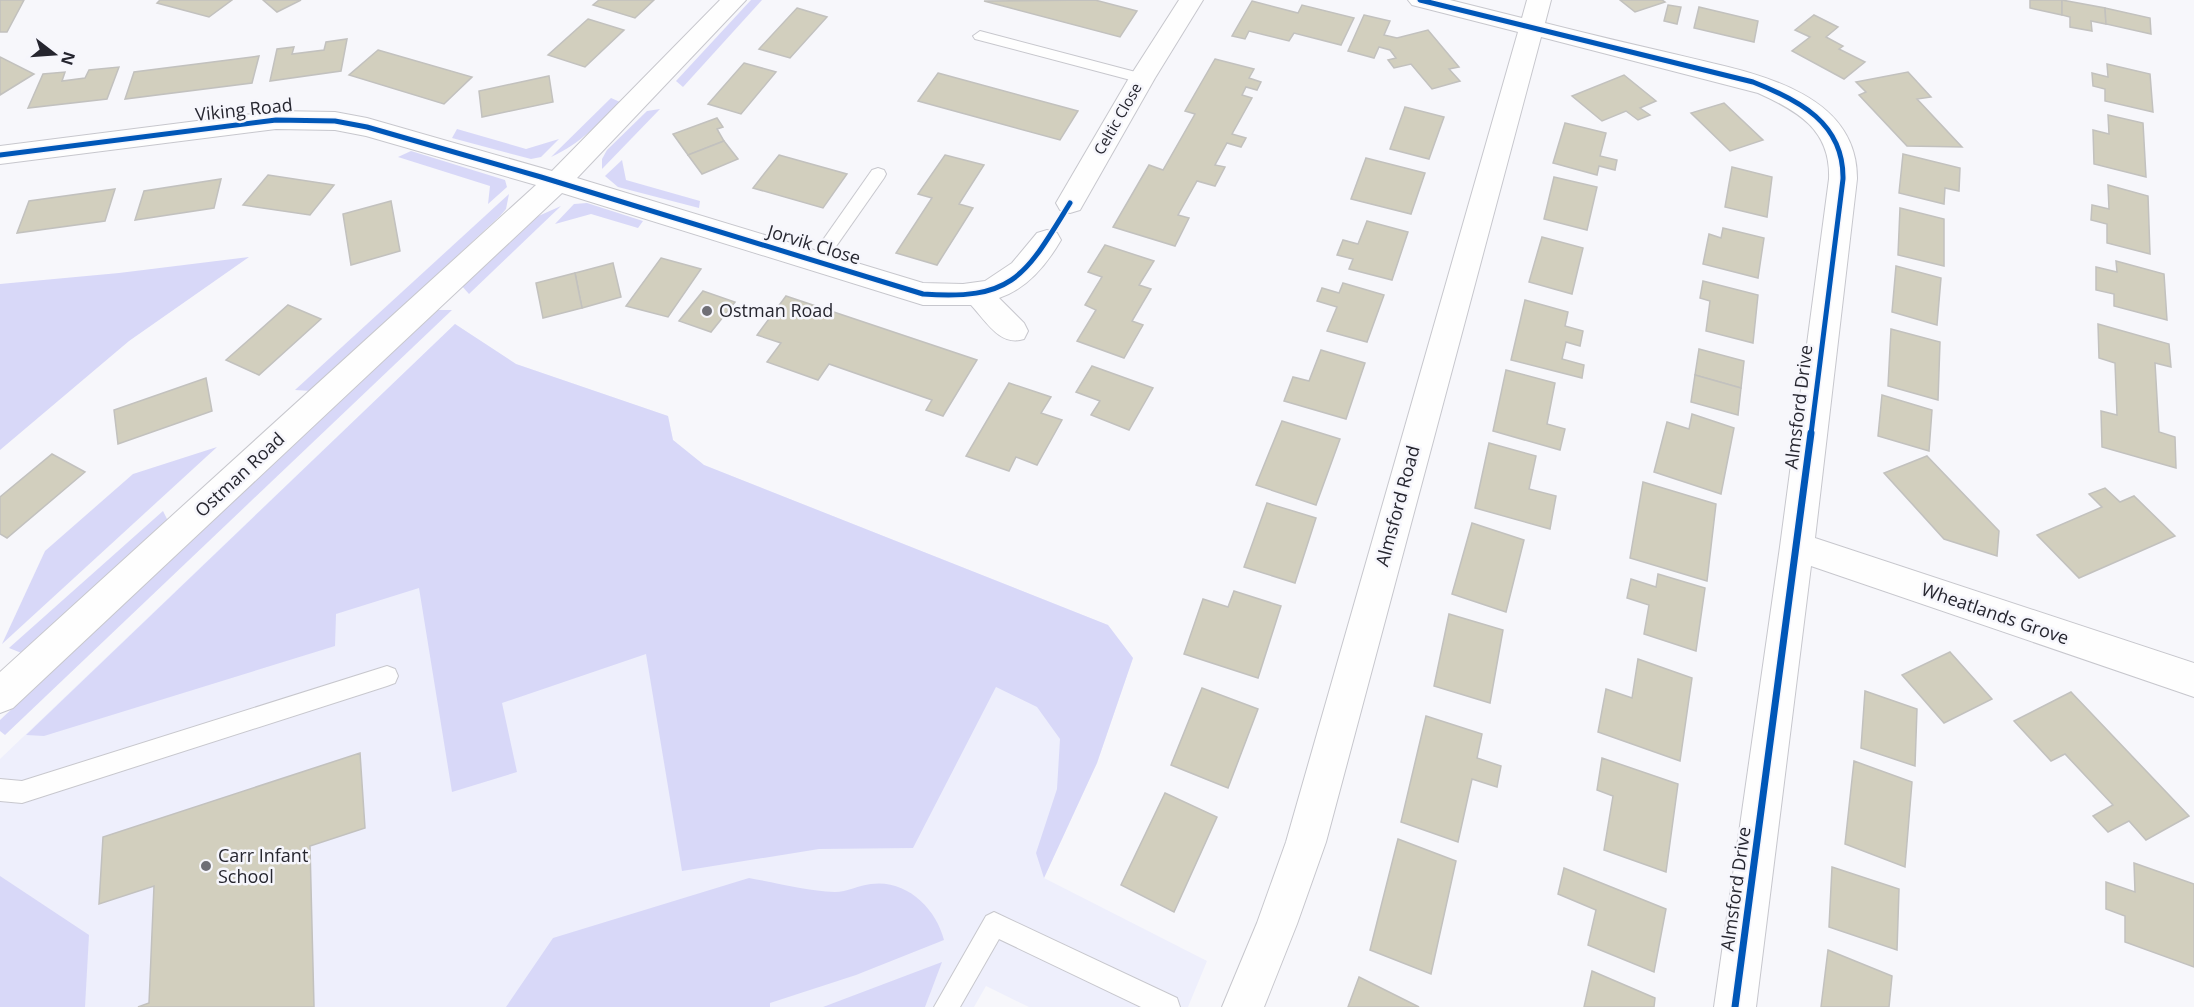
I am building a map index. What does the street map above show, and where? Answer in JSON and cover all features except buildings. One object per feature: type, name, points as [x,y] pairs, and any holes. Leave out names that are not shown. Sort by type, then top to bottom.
[{"type":"street","name":"Ostman Road","points":[[0,696],[557,182],[734,0]]},
{"type":"street","name":"Celtic Close","points":[[1070,203],[1142,78],[1191,0]]},
{"type":"street","points":[[1420,0],[1535,14]]},
{"type":"street","name":"Almsford Drive","points":[[1535,14],[1761,85],[1801,103],[1818,118],[1834,138],[1842,157],[1843,179],[1797,547],[1735,1007]]},
{"type":"street","name":"Almsford Road","points":[[1243,1007],[1277,924],[1306,842],[1497,143],[1535,14]]},
{"type":"street","name":"Viking Road","points":[[0,154],[276,120],[334,121],[367,126],[557,182]]},
{"type":"street","name":"Jorvik Close","points":[[557,182],[923,294],[950,297],[979,295],[1010,281],[1025,269],[1032,263],[1047,240]]},
{"type":"street","points":[[979,295],[1013,332]]},
{"type":"street","name":"Wheatlands Grove","points":[[1797,547],[2194,680]]},
{"type":"lane","points":[[980,36],[1142,78]]},
{"type":"lane","points":[[817,261],[878,174]]},
{"type":"lane","points":[[0,790],[22,792],[387,676]]},
{"type":"lane","points":[[946,1007],[994,924],[1168,1007]]},
{"type":"shaded area","points":[[751,0],[762,0],[683,87],[676,81]]},
{"type":"shaded area","points":[[611,98],[620,102],[580,140],[551,157]]},
{"type":"shaded area","points":[[660,109],[602,169],[602,159],[607,150],[647,111]]},
{"type":"shaded area","points":[[457,129],[526,149],[559,139],[541,157],[531,159],[452,138]]},
{"type":"shaded area","points":[[411,151],[505,180],[507,187],[488,204],[490,186],[398,157]]},
{"type":"shaded area","points":[[622,160],[626,180],[700,201],[699,208],[618,187],[605,176]]},
{"type":"shaded area","points":[[509,194],[506,209],[500,216],[311,391],[295,390]]},
{"type":"shaded area","points":[[587,203],[643,221],[638,228],[591,214],[555,224],[574,204]]},
{"type":"shaded area","points":[[561,206],[469,294],[461,285],[534,218]]},
{"type":"shaded area","points":[[249,257],[129,341],[0,450],[0,284],[119,273]]},
{"type":"shaded area","points":[[438,310],[452,310],[5,735],[0,731],[0,720]]},
{"type":"shaded area","points":[[455,324],[516,364],[668,416],[673,440],[704,465],[1108,625],[1133,658],[1097,763],[1044,878],[1207,961],[1188,1007],[1029,1007],[986,986],[974,1007],[0,1007],[0,759]]},
{"type":"shaded area","points":[[455,324],[516,364],[668,416],[673,440],[704,465],[1108,625],[1133,658],[1097,763],[1044,878],[1036,853],[1057,789],[1060,739],[1037,707],[996,687],[913,848],[819,849],[682,871],[646,654],[502,703],[517,772],[452,792],[419,588],[336,614],[335,646],[44,736],[26,735]]},
{"type":"shaded area","points":[[217,447],[2,644],[45,551],[133,474]]},
{"type":"shaded area","points":[[163,511],[168,521],[24,654],[9,648]]},
{"type":"shaded area","points":[[0,876],[89,935],[85,1007],[0,1007]]},
{"type":"shaded area","points":[[749,878],[835,892],[871,884],[896,886],[918,898],[927,907],[940,928],[944,940],[856,975],[770,1003],[770,1007],[506,1007],[553,938]]},
{"type":"shaded area","points":[[942,962],[925,1007],[823,1007]]},
{"type":"cycle path","points":[[1420,0],[1753,82],[1780,93],[1807,108],[1828,129],[1842,155],[1843,179],[1797,547],[1735,1007]]},
{"type":"cycle path","points":[[0,155],[276,120],[335,121],[367,127],[541,177],[923,294],[938,295],[968,295],[997,288],[1010,282],[1033,262],[1070,203]]},
{"type":"place","name":"Ostman Road","points":[[707,311]]},
{"type":"place","name":"Carr Infant School","points":[[206,866]]}]
